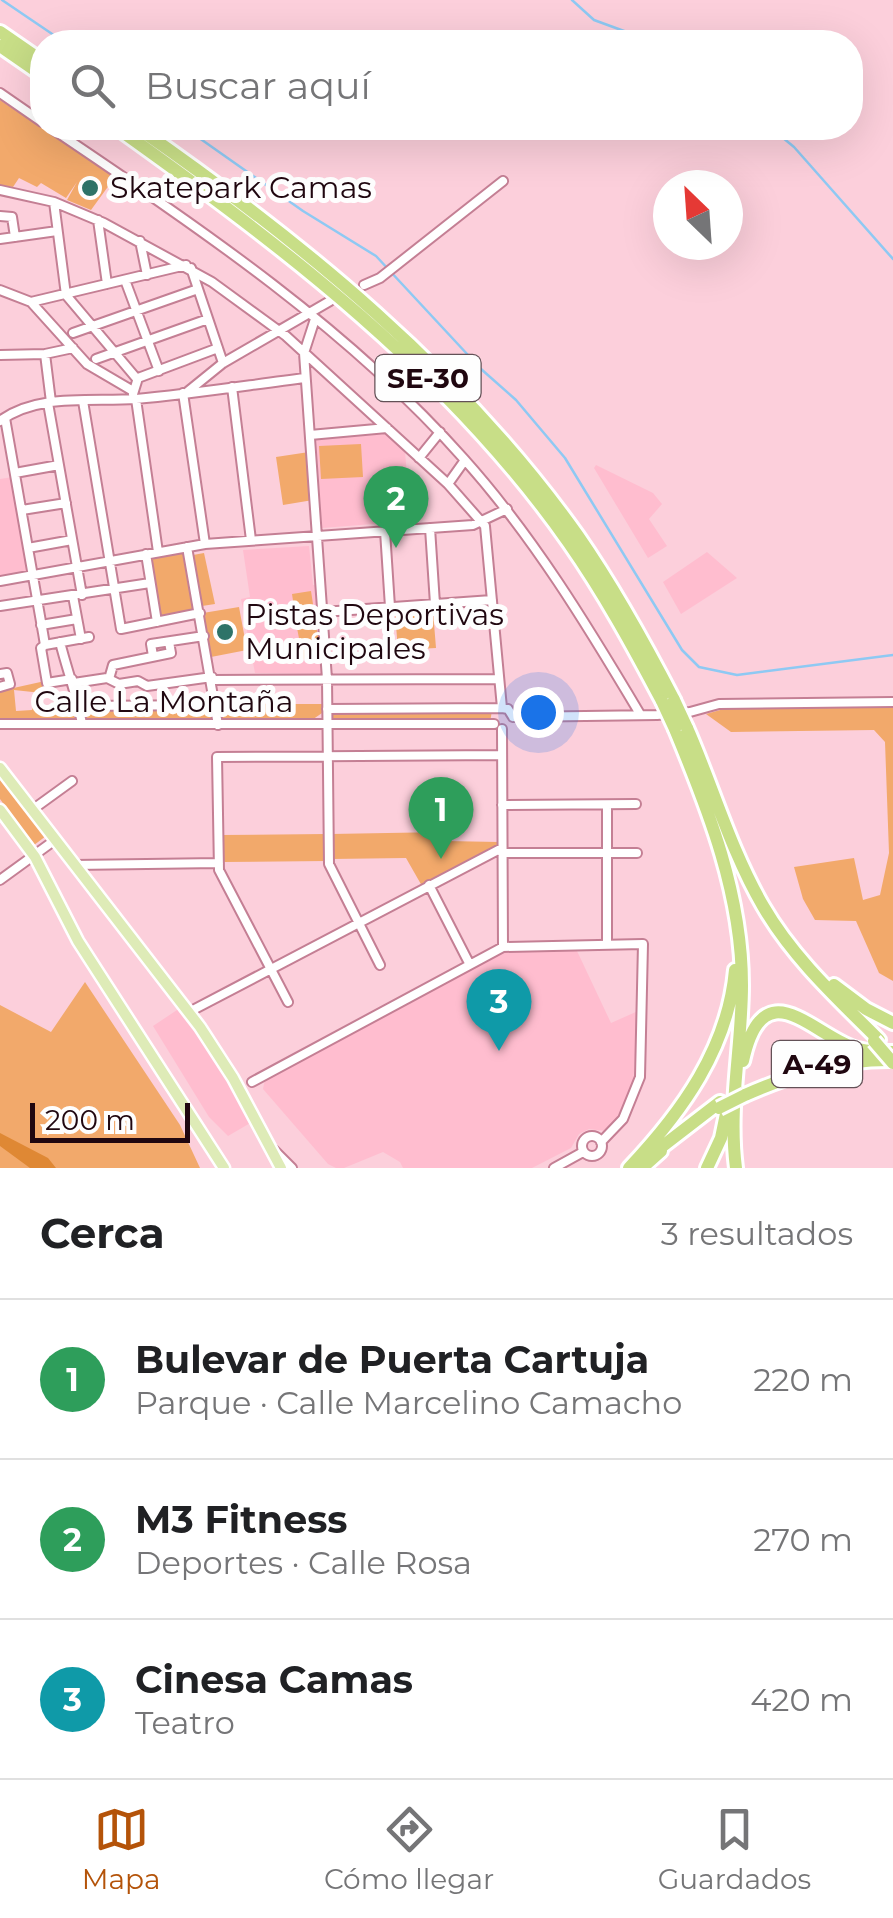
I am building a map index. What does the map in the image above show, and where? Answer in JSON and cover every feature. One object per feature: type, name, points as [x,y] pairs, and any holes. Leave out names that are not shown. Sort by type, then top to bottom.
[{"type":"highway","points":[[0,32],[30,53]]},
{"type":"highway","points":[[0,46],[30,67]]},
{"type":"highway","name":"SE-30","points":[[133,140],[294,260],[369,323],[448,398],[521,480],[569,544],[668,701]]},
{"type":"highway","name":"SE-30","points":[[154,140],[308,255],[389,325],[462,396],[528,472],[577,534],[636,627],[728,835],[775,926],[801,960],[893,1058]]},
{"type":"highway","name":"SE-30","points":[[681,728],[734,899],[742,963],[733,1123],[736,1168]]},
{"type":"highway","points":[[728,835],[740,872],[776,935],[813,981],[877,1040]]},
{"type":"highway","points":[[629,1168],[653,1144],[685,1101],[712,1056],[724,1023],[733,988],[735,956],[726,868]]},
{"type":"highway","points":[[751,883],[796,947],[819,972],[855,1002],[893,1023]]},
{"type":"highway","points":[[733,1123],[745,1050],[754,1029],[778,1013],[798,1016],[854,1048],[893,1058]]},
{"type":"highway","points":[[706,1168],[721,1138],[738,1053]]},
{"type":"highway","name":"A-49","points":[[640,1168],[684,1126],[745,1092],[819,1064],[893,1058]]},
{"type":"main road","points":[[0,768],[189,1012],[233,1078],[282,1168]]},
{"type":"main road","points":[[0,810],[34,857],[78,941],[224,1168]]},
{"type":"street","points":[[0,93],[30,114]]},
{"type":"street","points":[[69,140],[177,214],[311,316],[440,432],[506,509],[572,603],[640,714]]},
{"type":"street","points":[[364,285],[380,278],[503,182]]},
{"type":"street","points":[[0,190],[54,202],[98,220],[188,267],[278,330],[388,428],[484,522],[499,709],[492,716],[498,727],[502,756],[503,947]]},
{"type":"street","points":[[54,202],[66,295],[137,379]]},
{"type":"street","points":[[0,216],[12,218],[15,237]]},
{"type":"street","points":[[98,220],[107,284]]},
{"type":"street","points":[[0,239],[57,231]]},
{"type":"street","points":[[140,241],[147,274]]},
{"type":"street","points":[[32,302],[188,267]]},
{"type":"street","points":[[188,267],[223,363]]},
{"type":"street","points":[[124,280],[159,371]]},
{"type":"street","points":[[74,333],[198,288]]},
{"type":"street","points":[[0,290],[32,302],[98,372],[134,396]]},
{"type":"street","points":[[200,387],[223,363],[278,330],[311,316],[330,301]]},
{"type":"street","points":[[311,316],[304,354],[327,680],[329,868],[380,964]]},
{"type":"street","points":[[96,359],[208,319]]},
{"type":"street","points":[[0,356],[73,348]]},
{"type":"street","points":[[137,379],[218,348]]},
{"type":"street","points":[[45,354],[77,567],[76,619],[85,638],[41,648],[48,683],[109,678],[118,684],[136,681],[147,686],[212,679],[497,679]]},
{"type":"street","points":[[45,645],[2,420],[50,402],[185,393],[200,387],[305,378]]},
{"type":"street","points":[[137,379],[134,396],[158,552]]},
{"type":"street","points":[[232,387],[251,540]]},
{"type":"street","points":[[185,393],[206,544]]},
{"type":"street","points":[[83,401],[122,629],[200,613]]},
{"type":"street","points":[[310,435],[388,428]]},
{"type":"street","points":[[419,458],[440,432]]},
{"type":"street","points":[[448,484],[465,460]]},
{"type":"street","points":[[15,473],[59,465]]},
{"type":"street","points":[[22,510],[66,503]]},
{"type":"street","points":[[0,581],[206,544],[484,522],[506,509]]},
{"type":"street","points":[[430,528],[435,604]]},
{"type":"street","points":[[386,531],[390,606]]},
{"type":"street","points":[[28,548],[72,540]]},
{"type":"street","points":[[187,547],[218,724]]},
{"type":"street","points":[[146,554],[157,622]]},
{"type":"street","points":[[0,606],[150,583]]},
{"type":"street","points":[[323,612],[492,600]]},
{"type":"street","points":[[42,625],[76,619]]},
{"type":"street","points":[[109,678],[112,666],[171,653],[168,642],[204,636]]},
{"type":"street","points":[[60,642],[82,724]]},
{"type":"street","points":[[0,674],[7,673],[10,684],[0,687]]},
{"type":"street","points":[[513,717],[690,712],[719,704],[893,702]]},
{"type":"street","name":"Calle La Montaña","points":[[78,706],[216,705]]},
{"type":"street","points":[[309,725],[327,711],[508,709],[513,717]]},
{"type":"street","points":[[498,727],[509,727],[513,717]]},
{"type":"street","name":"Calle La Montaña","points":[[0,724],[498,727]]},
{"type":"street","points":[[288,1002],[218,864],[217,757],[502,756]]},
{"type":"street","points":[[32,810],[72,781]]},
{"type":"street","points":[[502,805],[636,804]]},
{"type":"street","points":[[606,805],[607,944]]},
{"type":"street","points":[[0,880],[55,840]]},
{"type":"street","points":[[189,1012],[428,885],[502,851],[638,853]]},
{"type":"street","points":[[74,865],[218,864]]},
{"type":"street","points":[[428,885],[469,963]]},
{"type":"street","points":[[244,1097],[252,1082],[503,947],[643,944],[643,1040],[640,1077],[632,1102],[623,1119],[601,1142],[600,1151],[595,1155],[584,1152],[554,1168]]},
{"type":"street","points":[[233,1078],[252,1082]]},
{"type":"street","points":[[584,1152],[582,1142],[586,1137],[595,1136],[601,1142]]},
{"type":"street","points":[[270,1147],[292,1168]]},
{"type":"shaded area","points":[[0,100],[30,120],[30,140],[60,140],[115,177],[91,210],[67,200],[77,182],[66,198],[41,183],[37,187],[19,178],[13,187],[0,185]]},
{"type":"shaded area","points":[[386,434],[405,452],[411,521],[322,528],[316,440]]},
{"type":"shaded area","points":[[361,444],[363,477],[321,479],[319,446]]},
{"type":"shaded area","points":[[309,452],[313,500],[283,505],[276,457]]},
{"type":"shaded area","points":[[596,465],[653,493],[662,504],[649,519],[667,546],[648,558],[594,468]]},
{"type":"shaded area","points":[[13,477],[29,571],[0,577],[0,479]]},
{"type":"shaded area","points":[[309,546],[313,585],[317,585],[323,674],[255,673],[241,599],[250,597],[243,550]]},
{"type":"shaded area","points":[[185,550],[196,612],[160,618],[149,557]]},
{"type":"shaded area","points":[[707,552],[737,578],[681,614],[663,582]]},
{"type":"shaded area","points":[[204,553],[215,604],[202,606],[193,555]]},
{"type":"shaded area","points":[[311,591],[321,656],[303,659],[297,628],[302,627],[297,627],[292,594]]},
{"type":"shaded area","name":"Pistas Deportivas Municipales","points":[[239,607],[247,650],[211,657],[203,613]]},
{"type":"shaded area","points":[[433,611],[436,648],[398,650],[395,613]]},
{"type":"shaded area","points":[[45,681],[42,693],[14,690],[16,711],[32,710],[33,706],[76,705],[77,721],[14,718],[14,723],[0,722],[0,691]]},
{"type":"shaded area","points":[[217,704],[325,704],[325,711],[309,722],[308,718],[230,718],[229,722],[219,722]]},
{"type":"shaded area","points":[[893,705],[893,981],[879,973],[856,921],[815,920],[803,899],[794,867],[854,858],[863,900],[880,895],[889,853],[885,742],[874,730],[731,732],[706,714],[731,707]]},
{"type":"shaded area","points":[[215,706],[216,720],[209,723],[207,718],[94,718],[94,723],[85,723],[79,707]]},
{"type":"shaded area","points":[[492,710],[490,723],[329,724],[329,711]]},
{"type":"shaded area","points":[[0,776],[46,836],[34,845],[0,799]]},
{"type":"shaded area","points":[[444,832],[445,841],[499,842],[494,849],[422,886],[406,858],[331,859],[331,834]]},
{"type":"shaded area","points":[[326,834],[326,861],[222,862],[221,835]]},
{"type":"shaded area","points":[[511,949],[577,951],[611,1023],[638,1011],[633,1086],[626,1107],[606,1131],[589,1129],[579,1134],[571,1148],[532,1168],[403,1168],[383,1152],[336,1168],[328,1164],[263,1089],[265,1079],[495,954]]},
{"type":"shaded area","points":[[85,982],[180,1125],[200,1168],[0,1168],[0,1005],[51,1032]]},
{"type":"shaded area","points":[[180,1008],[215,1055],[252,1122],[228,1136],[209,1117],[153,1026]]},
{"type":"shaded area","points":[[0,1133],[48,1158],[56,1168],[30,1168],[0,1146]]},
{"type":"waterway","points":[[2,0],[46,30]]},
{"type":"waterway","points":[[572,0],[594,20],[621,30]]},
{"type":"waterway","points":[[202,140],[303,211],[376,256],[481,369],[516,400],[565,458],[682,650],[699,667],[737,675],[893,655]]},
{"type":"waterway","points":[[786,140],[893,259]]},
{"type":"place","name":"Skatepark Camas","points":[[90,188]]},
{"type":"place","name":"M3 Fitness","points":[[396,548]]},
{"type":"place","name":"Pistas Deportivas Municipales","points":[[225,632]]},
{"type":"place","name":"Bulevar de Puerta Cartuja","points":[[441,859]]},
{"type":"place","name":"Cinesa Camas","points":[[499,1051]]}]
